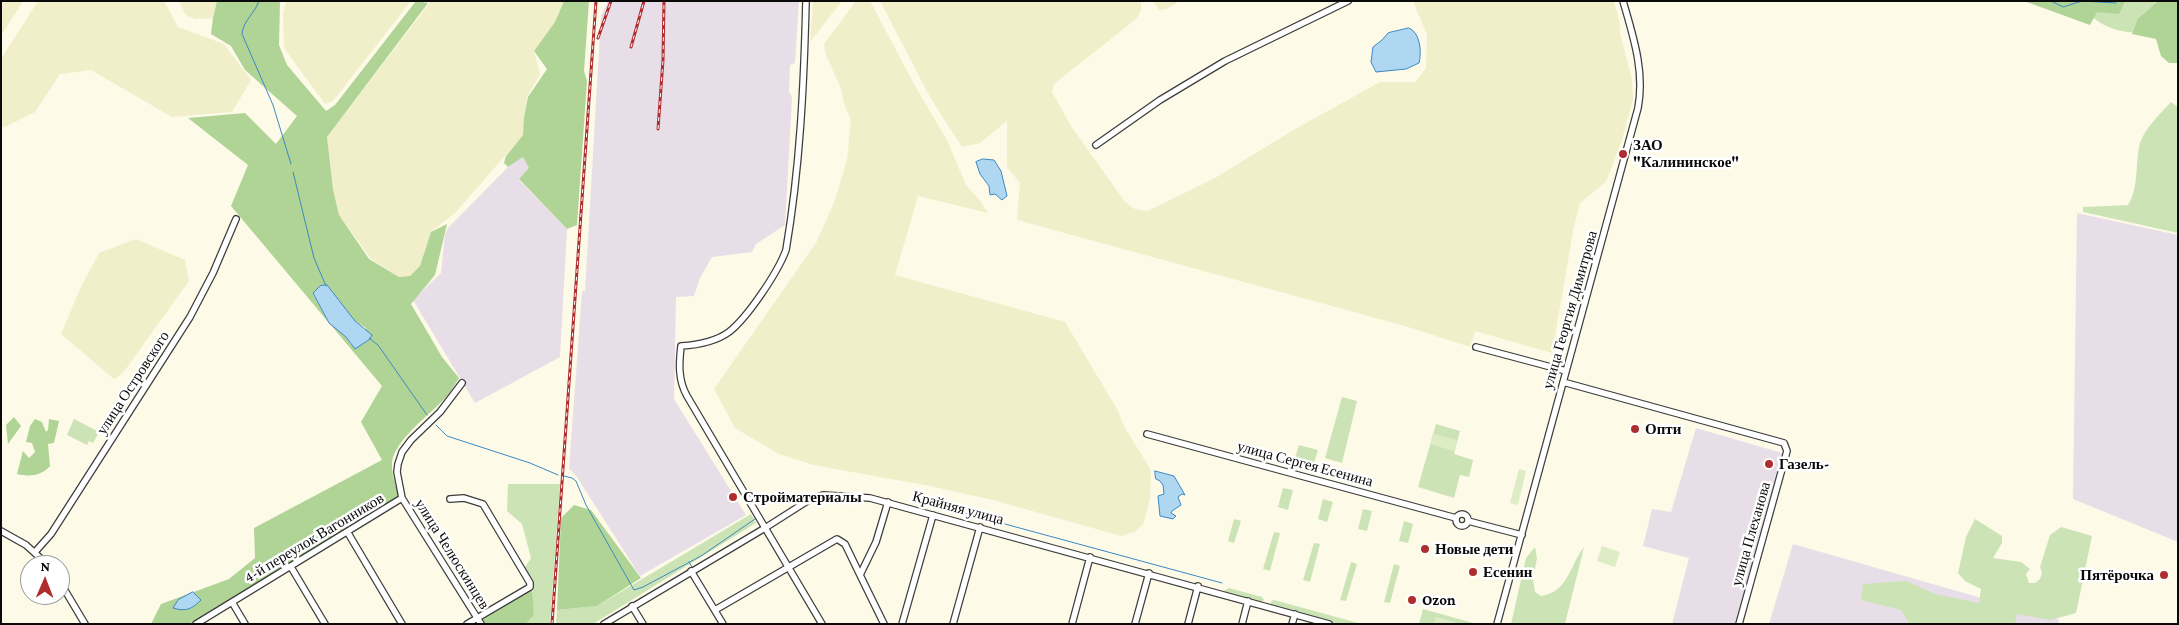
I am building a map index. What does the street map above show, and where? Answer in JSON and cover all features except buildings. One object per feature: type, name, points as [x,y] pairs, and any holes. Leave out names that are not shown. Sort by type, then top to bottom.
[{"type":"street","points":[[806,1],[805,64],[798,165],[786,250],[782,262],[750,309],[729,332],[713,341],[681,346],[681,386],[822,624]]},
{"type":"street","points":[[1096,145],[1160,100],[1225,61],[1348,1]]},
{"type":"street","name":"улица Георгия Димитрова","points":[[1497,624],[1639,102],[1640,67],[1623,1]]},
{"type":"street","name":"улица Островского","points":[[36,552],[51,534],[190,317],[213,274],[236,219]]},
{"type":"street","points":[[1476,347],[1566,371]]},
{"type":"street","name":"улица Плеханова","points":[[1563,382],[1784,443],[1787,450],[1738,624]]},
{"type":"street","name":"4-й переулок Вагонников","points":[[196,624],[348,533],[402,498],[397,472],[402,452],[411,440],[440,412],[462,383]]},
{"type":"street","name":"улица Сергея Есенина","points":[[1147,434],[1456,518],[1460,514],[1464,514],[1467,516],[1468,521],[1522,535]]},
{"type":"street","name":"Крайняя улица","points":[[604,624],[818,496],[870,498],[888,502],[1198,586],[1329,624]]},
{"type":"street","name":"улица Челюскинцев","points":[[402,498],[479,621]]},
{"type":"street","points":[[450,499],[464,498],[483,504],[528,577],[530,587],[479,621],[468,624]]},
{"type":"street","points":[[860,575],[876,542],[888,502]]},
{"type":"street","points":[[902,624],[933,515]]},
{"type":"street","points":[[953,624],[980,527]]},
{"type":"street","points":[[1,531],[23,542],[39,555]]},
{"type":"street","points":[[348,533],[402,624]]},
{"type":"street","points":[[715,610],[833,540],[841,540],[845,544],[860,575],[881,623]]},
{"type":"street","points":[[1072,624],[1090,557]]},
{"type":"street","points":[[291,567],[325,624]]},
{"type":"street","points":[[691,571],[723,624]]},
{"type":"street","points":[[1135,624],[1149,573]]},
{"type":"street","points":[[1188,624],[1198,586]]},
{"type":"street","points":[[70,599],[85,624]]},
{"type":"street","points":[[1242,624],[1248,601]]},
{"type":"street","points":[[232,602],[245,624]]},
{"type":"street","points":[[632,606],[643,624]]},
{"type":"street","points":[[1292,624],[1295,614]]},
{"type":"shaded area","points":[[1,1],[23,1],[1,36]]},
{"type":"shaded area","points":[[38,1],[164,1],[178,27],[224,44],[251,80],[232,112],[172,117],[91,70],[60,74],[35,112],[5,127],[1,126],[1,59]]},
{"type":"shaded area","points":[[179,1],[217,1],[213,18],[195,19],[186,15]]},
{"type":"shaded area","points":[[286,1],[411,1],[333,101],[325,104],[284,48],[283,14]]},
{"type":"shaded area","points":[[431,1],[564,1],[555,22],[534,51],[540,74],[527,97],[523,135],[456,212],[431,232],[420,267],[410,276],[399,277],[371,259],[339,215],[333,189],[327,137]]},
{"type":"shaded area","points":[[608,1],[799,1],[795,63],[790,65],[789,92],[792,97],[785,225],[756,244],[752,252],[712,257],[700,278],[694,296],[676,297],[674,399],[746,515],[640,576],[575,474],[569,469],[582,291],[585,291],[601,16]]},
{"type":"shaded area","points":[[813,1],[842,1],[810,42]]},
{"type":"shaded area","points":[[856,1],[870,1],[915,86],[947,140],[966,185],[988,213],[918,196],[895,275],[1065,322],[1151,470],[1150,499],[1143,525],[1134,532],[1121,536],[993,500],[930,486],[813,465],[779,454],[735,428],[714,389],[816,243],[834,203],[847,160],[851,120],[843,101],[842,91],[825,52],[824,44]]},
{"type":"shaded area","points":[[880,1],[1141,1],[1141,11],[1136,19],[1054,84],[1052,92],[1071,126],[1125,202],[1135,209],[1148,211],[1215,178],[1295,129],[1380,82],[1415,82],[1426,68],[1427,35],[1413,1],[1614,1],[1632,79],[1633,99],[1622,140],[1606,182],[1580,203],[1574,226],[1552,353],[1475,331],[1470,347],[1405,326],[1017,220],[1020,183],[1007,167],[1007,121],[980,143],[962,147],[931,99]]},
{"type":"shaded area","points":[[1154,1],[1180,1],[1167,9],[1159,10]]},
{"type":"shaded area","points":[[523,157],[530,168],[519,180],[567,229],[560,357],[475,403],[413,300],[441,273],[445,234],[448,228],[508,167]]},
{"type":"shaded area","points":[[2077,213],[2178,235],[2178,542],[2073,499]]},
{"type":"shaded area","points":[[136,239],[185,260],[189,281],[123,373],[114,379],[61,334],[80,289],[99,253]]},
{"type":"shaded area","points":[[1696,428],[1782,453],[1735,624],[1672,624],[1689,558],[1643,546],[1652,509],[1671,512]]},
{"type":"shaded area","points":[[1793,544],[2059,619],[2058,624],[1769,624]]},
{"type":"green space","points":[[217,1],[280,1],[279,45],[287,65],[326,111],[335,105],[416,1],[428,3],[327,137],[333,189],[339,215],[369,259],[399,277],[410,276],[420,266],[431,232],[447,224],[435,275],[411,304],[442,357],[459,378],[446,397],[414,427],[395,453],[392,471],[399,496],[335,538],[189,624],[151,624],[161,604],[229,579],[255,558],[254,528],[382,460],[361,422],[382,386],[329,323],[346,337],[351,345],[366,328],[355,321],[327,285],[320,286],[313,294],[329,322],[231,206],[248,165],[188,118],[245,113],[276,144],[297,116],[245,70],[231,46],[211,34]]},
{"type":"green space","points":[[564,1],[589,1],[584,71],[587,81],[577,225],[567,229],[519,179],[529,168],[523,157],[508,167],[504,163],[506,156],[523,135],[528,97],[547,69],[534,51],[555,22]]},
{"type":"green space","points":[[2024,1],[2125,1],[2119,14],[2097,12],[2090,25]]},
{"type":"green space","points":[[2092,1],[2151,1],[2168,7],[2148,33],[2130,32],[2114,29],[2093,17],[2086,11]]},
{"type":"green space","points":[[2158,1],[2178,1],[2178,63],[2169,63],[2161,56],[2156,39],[2132,34],[2138,19]]},
{"type":"green space","points":[[2171,102],[2178,107],[2178,233],[2083,212],[2083,207],[2128,205],[2134,191],[2138,151],[2142,137],[2153,121]]},
{"type":"green space","points":[[1342,397],[1357,401],[1342,463],[1325,458]]},
{"type":"green space","points":[[14,417],[21,426],[8,444],[6,425]]},
{"type":"green space","points":[[35,419],[42,422],[46,432],[49,419],[59,421],[54,443],[48,444],[50,466],[43,472],[35,475],[17,474],[23,451],[29,458],[35,452],[32,443],[26,442],[30,426]]},
{"type":"green space","points":[[74,419],[99,432],[93,443],[89,441],[87,445],[67,435]]},
{"type":"green space","points":[[1436,424],[1460,431],[1454,454],[1473,460],[1469,477],[1460,475],[1454,498],[1418,487]]},
{"type":"green space","points":[[1433,434],[1457,440],[1454,451],[1430,444]]},
{"type":"green space","points":[[1299,445],[1318,450],[1314,463],[1295,458]]},
{"type":"green space","points":[[1519,469],[1526,471],[1518,505],[1510,503]]},
{"type":"green space","points":[[508,484],[560,484],[550,624],[526,624],[534,615],[532,602],[533,583],[525,567],[531,558],[522,524],[507,511]]},
{"type":"green space","points":[[1283,488],[1293,490],[1288,510],[1278,507]]},
{"type":"green space","points":[[1323,499],[1333,502],[1327,522],[1318,519]]},
{"type":"green space","points":[[574,505],[591,510],[641,578],[597,606],[557,610],[561,518]]},
{"type":"green space","points":[[1363,509],[1372,511],[1367,531],[1358,529]]},
{"type":"green space","points":[[751,514],[756,523],[593,624],[556,624],[557,610],[597,606]]},
{"type":"green space","points":[[1234,519],[1241,521],[1234,543],[1228,541]]},
{"type":"green space","points":[[1975,519],[2002,536],[2002,543],[1993,558],[2021,562],[2030,569],[2026,574],[2029,583],[2035,583],[2040,579],[2042,573],[2040,567],[2050,535],[2061,527],[2092,536],[2076,613],[2050,620],[2017,614],[2015,624],[1909,624],[1901,610],[1861,600],[1863,584],[1906,581],[1935,594],[1979,603],[1981,589],[1965,581],[1958,573],[1966,537]]},
{"type":"green space","points":[[1404,521],[1413,524],[1408,543],[1399,541]]},
{"type":"green space","points":[[1274,532],[1280,533],[1270,571],[1263,569]]},
{"type":"green space","points":[[1314,543],[1320,544],[1310,582],[1303,580]]},
{"type":"green space","points":[[1602,546],[1620,552],[1615,567],[1597,561]]},
{"type":"green space","points":[[1535,547],[1537,558],[1533,579],[1535,592],[1541,596],[1550,594],[1563,584],[1584,547],[1565,624],[1511,624],[1526,558]]},
{"type":"green space","points":[[1351,562],[1357,564],[1346,601],[1340,600]]},
{"type":"green space","points":[[1394,564],[1400,566],[1390,603],[1384,602]]},
{"type":"green space","points":[[532,588],[534,615],[526,624],[482,624],[479,619]]},
{"type":"green space","points":[[1229,588],[1262,597],[1264,600],[1261,603],[1249,600],[1249,596],[1247,599],[1224,593]]},
{"type":"green space","points":[[1274,600],[1362,624],[1337,624],[1296,612],[1297,610],[1295,612],[1271,605],[1271,601]]},
{"type":"green space","points":[[1423,609],[1477,624],[1419,624]]},
{"type":"green space","points":[[1436,617],[1462,624],[1434,624]]},
{"type":"water","points":[[1409,28],[1413,30],[1418,38],[1419,63],[1406,69],[1376,72],[1371,62],[1373,47],[1388,33]]},
{"type":"water","points":[[983,159],[994,160],[1001,171],[1007,196],[1002,200],[995,194],[990,195],[989,186],[980,174],[976,162]]},
{"type":"water","points":[[327,285],[355,321],[372,335],[370,339],[355,349],[346,337],[329,323],[313,293],[320,286]]},
{"type":"water","points":[[1155,471],[1174,476],[1185,495],[1182,494],[1178,497],[1181,505],[1172,511],[1171,513],[1176,516],[1173,519],[1160,516],[1158,496],[1164,494],[1163,485],[1156,479]]},
{"type":"water","points":[[193,592],[201,600],[195,606],[185,610],[173,608],[178,600]]},
{"type":"waterway","points":[[259,1],[242,34],[273,105],[291,164]]},
{"type":"waterway","points":[[2051,1],[2063,7],[2082,1],[2116,3]]},
{"type":"waterway","points":[[293,172],[314,258],[326,286]]},
{"type":"waterway","points":[[369,338],[378,345],[427,415]]},
{"type":"waterway","points":[[436,425],[447,436],[530,463],[558,475]]},
{"type":"waterway","points":[[564,476],[576,481],[586,505],[634,590],[701,556],[755,519]]},
{"type":"waterway","points":[[913,499],[1222,583]]},
{"type":"waterway","points":[[689,562],[692,567]]},
{"type":"waterway","points":[[696,573],[708,594]]},
{"type":"waterway","points":[[1191,624],[1200,592]]},
{"type":"waterway","points":[[1239,624],[1242,614]]},
{"type":"railway","points":[[552,624],[596,1]]},
{"type":"railway","points":[[598,38],[611,1]]},
{"type":"railway","points":[[631,47],[644,1]]},
{"type":"railway","points":[[658,129],[663,60],[664,1]]},
{"type":"place","name":"ЗАО \"Калининское\"","points":[[1623,154]]},
{"type":"place","name":"Опти","points":[[1635,429]]},
{"type":"place","name":"Газель-","points":[[1769,464]]},
{"type":"place","name":"Стройматериалы","points":[[733,497]]},
{"type":"place","name":"Новые дети","points":[[1425,549]]},
{"type":"place","name":"Есенин","points":[[1473,572]]},
{"type":"place","name":"Пятёрочка","points":[[2164,575]]},
{"type":"place","name":"Ozon","points":[[1412,600]]}]
